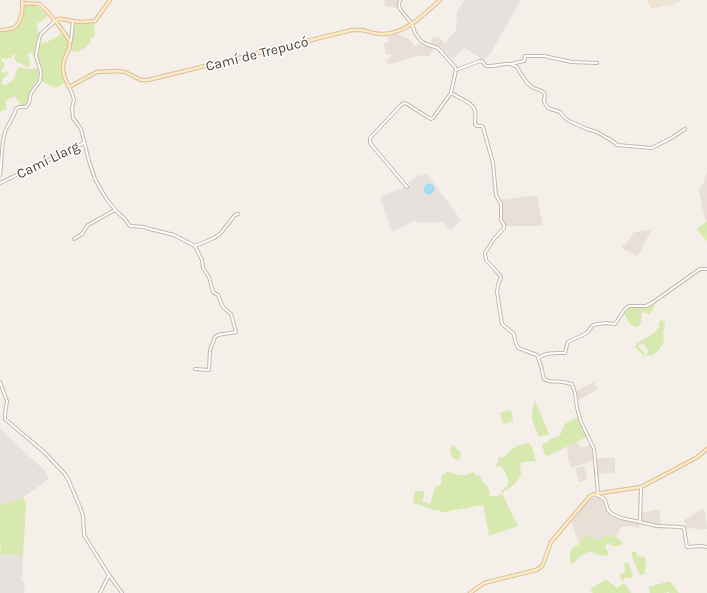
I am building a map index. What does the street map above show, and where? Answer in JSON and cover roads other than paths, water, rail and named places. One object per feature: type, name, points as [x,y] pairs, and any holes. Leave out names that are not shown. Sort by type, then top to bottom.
[{"type":"street","points":[[0,175],[4,135],[7,127],[15,114],[16,108],[26,107],[28,105],[31,93],[40,81],[41,72],[36,53],[41,34],[58,19],[73,22],[89,22],[95,20],[110,0]]},
{"type":"street","points":[[400,0],[400,9],[412,24],[415,33],[421,41],[438,48],[456,70],[451,93],[433,118],[431,119],[427,117],[404,103],[401,104],[370,138],[370,143],[407,187]]},
{"type":"street","name":"Camí de Trepucó","points":[[70,87],[97,72],[125,72],[141,80],[148,80],[352,30],[386,34],[404,29],[412,24],[440,0]]},
{"type":"street","points":[[0,30],[10,30],[17,26],[20,20],[23,1],[38,4],[44,8],[70,42]]},
{"type":"street","points":[[70,42],[73,22]]},
{"type":"street","name":"Camí Llarg","points":[[0,183],[84,143],[81,129],[73,118],[72,108],[74,100],[63,72],[64,61],[69,51],[70,42]]},
{"type":"street","points":[[456,70],[480,61],[486,66],[510,64],[524,61],[525,56],[544,56],[572,62],[597,63]]},
{"type":"street","points":[[510,64],[516,67],[530,86],[541,90],[544,93],[544,102],[548,108],[560,112],[569,121],[597,132],[617,145],[652,148],[685,129]]},
{"type":"street","points":[[451,93],[475,108],[475,124],[483,127],[493,163],[496,195],[501,204],[500,220],[504,225],[504,228],[494,239],[485,253],[485,257],[501,277],[497,292],[502,324],[514,334],[518,348],[537,355],[544,379],[546,381],[560,381],[572,384],[577,408],[594,449],[597,494]]},
{"type":"street","points":[[84,143],[95,179],[115,210],[130,226],[144,227],[174,235],[195,246],[202,260],[213,292],[218,295],[223,307],[231,314],[236,332],[215,337],[210,350],[209,370],[195,369]]},
{"type":"street","points":[[74,239],[82,234],[88,225],[115,210]]},
{"type":"street","points":[[195,246],[220,234],[234,215],[238,214]]},
{"type":"street","points":[[539,358],[541,355],[565,353],[568,342],[587,333],[593,325],[605,323],[615,324],[624,309],[629,306],[646,306],[700,269],[707,269]]},
{"type":"street","points":[[0,382],[7,401],[5,419],[44,452],[64,473],[80,506],[83,516],[84,535],[109,576],[122,593]]},
{"type":"street","points":[[470,593],[484,583],[536,570],[541,567],[551,542],[587,499],[597,494],[641,487],[696,458],[707,450]]},
{"type":"street","points":[[640,522],[641,487]]},
{"type":"street","points":[[597,494],[605,500],[607,508],[612,514],[621,518],[657,526],[684,528],[687,547],[707,547]]},
{"type":"street","points":[[100,593],[109,576]]},
{"type":"water","points":[[427,184],[431,184],[433,185],[433,193],[427,194],[424,191],[424,187]]}]
